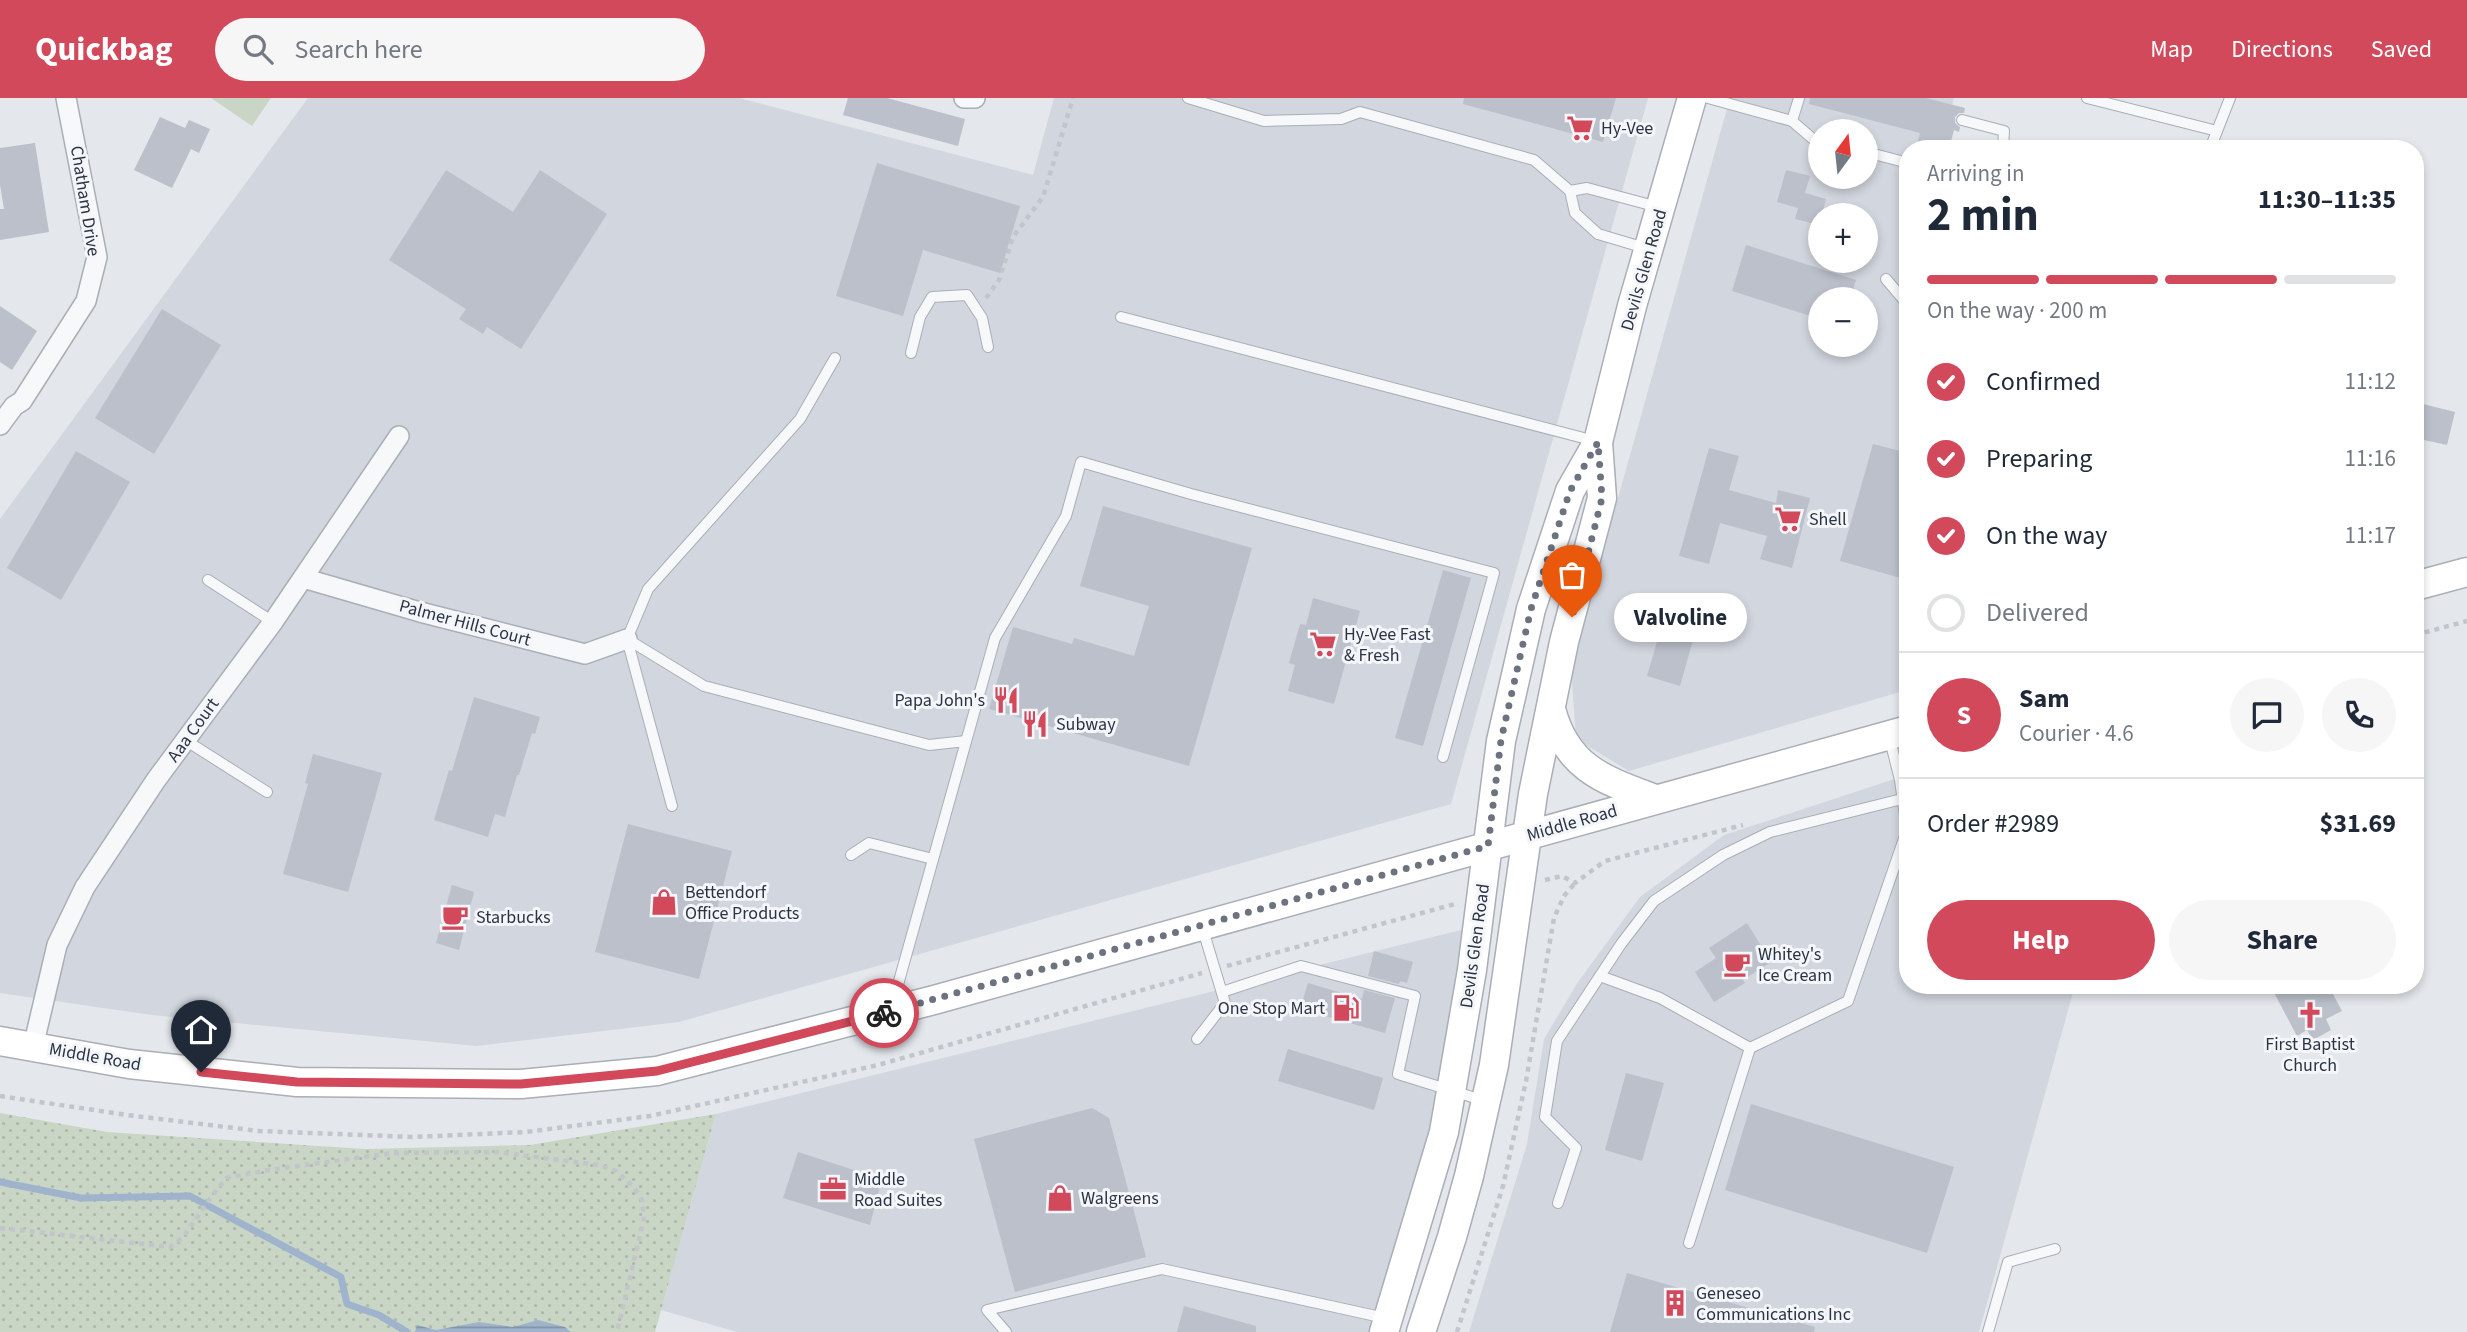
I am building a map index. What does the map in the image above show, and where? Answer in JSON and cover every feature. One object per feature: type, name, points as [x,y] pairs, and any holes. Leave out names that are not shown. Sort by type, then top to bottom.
[{"type":"main road","name":"Devils Glen Road","points":[[1386,1325],[1444,1132],[1472,970],[1501,740],[1531,609],[1570,491],[1598,442],[1692,98]]},
{"type":"main road","name":"Devils Glen Road","points":[[1421,1332],[1469,1176],[1485,1101],[1502,1013],[1533,794],[1564,642],[1602,498],[1598,442]]},
{"type":"main road","points":[[2424,584],[2467,572]]},
{"type":"main road","points":[[1551,709],[1555,726],[1571,754],[1591,771],[1617,785],[1656,799]]},
{"type":"main road","name":"Middle Road","points":[[0,1041],[129,1065],[297,1082],[521,1084],[657,1071],[890,1011],[1898,732]]},
{"type":"street","name":"Chatham Drive","points":[[0,425],[7,407],[22,401],[86,301],[97,257],[66,98]]},
{"type":"street","points":[[964,98],[975,98]]},
{"type":"street","name":"Aaa Court","points":[[33,1047],[57,945],[85,887],[185,740],[273,622],[399,436]]},
{"type":"street","name":"Palmer Hills Court","points":[[303,578],[420,612],[585,654],[627,639]]},
{"type":"lane","points":[[1188,98],[1264,121],[1341,119],[1360,112],[1534,160],[1570,191],[1575,213],[1598,234],[1649,249]]},
{"type":"lane","points":[[1708,98],[1792,121],[1808,135]]},
{"type":"lane","points":[[1792,121],[1799,98]]},
{"type":"lane","points":[[2087,98],[2217,131]]},
{"type":"lane","points":[[2214,140],[2230,98]]},
{"type":"lane","points":[[1962,120],[2004,131],[2004,140]]},
{"type":"lane","points":[[1878,155],[1899,161]]},
{"type":"lane","points":[[1570,191],[1587,188],[1661,208]]},
{"type":"lane","points":[[1886,279],[1899,295]]},
{"type":"lane","points":[[911,353],[920,317],[932,297],[967,295],[982,318],[988,347]]},
{"type":"lane","points":[[1121,317],[1598,442]]},
{"type":"lane","points":[[672,806],[627,639],[649,589],[800,419],[835,358]]},
{"type":"lane","points":[[890,1011],[995,638],[1066,516],[1081,462],[1191,494],[1494,573],[1443,757]]},
{"type":"lane","points":[[208,580],[273,622]]},
{"type":"lane","points":[[627,639],[704,686],[929,745],[966,741]]},
{"type":"lane","points":[[1898,732],[1899,756]]},
{"type":"lane","points":[[185,740],[267,792]]},
{"type":"lane","points":[[1559,1203],[1576,1148],[1545,1117],[1557,1041],[1654,901],[1723,855],[1770,832],[1899,800]]},
{"type":"lane","points":[[851,855],[869,843],[933,859]]},
{"type":"lane","points":[[1689,1243],[1750,1048],[1847,1001],[1899,853]]},
{"type":"lane","points":[[1197,1039],[1225,1003],[1201,924]]},
{"type":"lane","points":[[1222,992],[1301,967],[1415,996],[1398,1074],[1485,1101]]},
{"type":"lane","points":[[1600,976],[1660,998],[1750,1048]]},
{"type":"lane","points":[[1988,1332],[2008,1262],[2055,1249]]},
{"type":"lane","points":[[1006,1332],[987,1310],[1162,1269],[1386,1325]]},
{"type":"path","points":[[977,310],[999,280],[1013,237],[1043,197],[1073,98]]},
{"type":"path","points":[[2424,633],[2467,621]]},
{"type":"path","points":[[1457,1332],[1503,1186],[1526,1081],[1553,918],[1564,896],[1575,883]]},
{"type":"path","points":[[0,1228],[170,1247],[183,1237],[227,1178],[269,1170],[393,1153],[497,1152],[598,1166],[616,1171],[634,1187],[642,1200],[644,1218],[617,1329]]},
{"type":"shaded area","points":[[308,98],[739,98],[1033,175],[1054,98],[1648,98],[1451,804],[679,1022],[477,1046],[152,1015],[0,993],[0,519]]},
{"type":"shaded area","points":[[1730,98],[1954,98],[1942,140],[1899,140],[1899,692],[1629,771],[1576,739],[1571,666]]},
{"type":"shaded area","points":[[1899,778],[1899,994],[2073,994],[1979,1332],[1469,1332],[1527,1144],[1544,1039],[1578,982],[1640,897],[1724,835]]},
{"type":"shaded area","points":[[1465,929],[1438,1123],[1374,1332],[737,1332],[661,1310],[716,1114]]},
{"type":"green space","points":[[211,98],[271,98],[252,126]]},
{"type":"green space","points":[[0,1113],[107,1132],[365,1149],[530,1145],[716,1114],[655,1332],[0,1332]]},
{"type":"water","points":[[538,1320],[565,1327],[571,1332],[415,1332],[417,1325],[436,1330],[479,1322],[513,1327]]},
{"type":"building","points":[[848,98],[887,98],[965,119],[958,146],[843,115]]},
{"type":"building","name":"Hy-Vee","points":[[1464,98],[1616,98],[1603,142],[1463,104]]},
{"type":"building","points":[[1810,98],[1926,98],[1965,108],[1964,113],[1955,117],[1955,123],[1960,127],[1959,132],[1954,130],[1951,140],[1918,140],[1920,133],[1878,122],[1878,119],[1866,119],[1809,104]]},
{"type":"building","points":[[160,117],[185,128],[189,120],[210,129],[199,153],[191,149],[172,188],[134,170]]},
{"type":"building","points":[[35,143],[49,232],[0,240],[0,209],[4,209],[0,185],[0,148]]},
{"type":"building","points":[[877,163],[1020,206],[1000,273],[923,250],[903,316],[836,296]]},
{"type":"building","points":[[446,170],[513,212],[540,170],[607,214],[521,349],[487,327],[483,334],[459,319],[466,309],[389,260]]},
{"type":"building","points":[[1786,170],[1808,176],[1805,193],[1826,199],[1825,203],[1808,203],[1808,222],[1795,219],[1798,208],[1777,202]]},
{"type":"building","points":[[1746,245],[1808,265],[1808,273],[1834,273],[1856,280],[1854,287],[1808,287],[1808,315],[1732,291]]},
{"type":"building","points":[[0,306],[37,331],[12,370],[0,362]]},
{"type":"building","points":[[162,309],[221,345],[154,454],[95,418]]},
{"type":"building","points":[[2424,404],[2455,412],[2447,445],[2424,440]]},
{"type":"building","points":[[1873,444],[1899,451],[1899,577],[1840,561]]},
{"type":"building","name":"Shell","points":[[1709,448],[1739,456],[1729,490],[1776,503],[1778,490],[1810,498],[1792,568],[1760,559],[1767,536],[1720,523],[1709,564],[1679,556]]},
{"type":"building","points":[[76,451],[130,482],[61,600],[7,568]]},
{"type":"building","points":[[1103,506],[1252,548],[1189,766],[989,709],[1013,627],[1072,644],[1074,638],[1134,656],[1149,606],[1080,586]]},
{"type":"building","points":[[1443,570],[1471,578],[1423,746],[1395,738]]},
{"type":"building","name":"Hy-Vee Fast & Fresh","points":[[1313,598],[1360,611],[1334,704],[1288,691],[1295,665],[1289,663],[1300,624],[1306,625]]},
{"type":"building","points":[[1664,617],[1697,626],[1680,686],[1647,676]]},
{"type":"building","points":[[474,697],[540,717],[517,775],[505,817],[495,814],[488,837],[434,820]]},
{"type":"building","points":[[313,754],[382,773],[348,892],[283,874],[308,784],[305,783]]},
{"type":"building","name":"Bettendorf Office Products","points":[[628,824],[732,851],[699,979],[595,952]]},
{"type":"building","name":"Starbucks","points":[[452,885],[474,892],[459,950],[436,943]]},
{"type":"building","name":"Whitey's Ice Cream","points":[[1747,923],[1771,962],[1743,980],[1745,983],[1714,1002],[1695,972],[1716,958],[1709,948]]},
{"type":"building","points":[[1374,951],[1413,962],[1407,983],[1400,981],[1399,984],[1368,976]]},
{"type":"building","name":"One Stop Mart","points":[[1308,983],[1362,999],[1364,990],[1395,998],[1385,1033],[1300,1009]]},
{"type":"building","name":"First Baptist Church","points":[[2275,994],[2333,994],[2342,1011],[2326,1019],[2331,1030],[2313,1040],[2307,1030],[2297,1036]]},
{"type":"building","points":[[1288,1049],[1383,1078],[1374,1110],[1278,1081]]},
{"type":"building","points":[[1626,1073],[1664,1083],[1642,1161],[1605,1150]]},
{"type":"building","points":[[1751,1104],[1954,1167],[1927,1253],[1725,1190]]},
{"type":"building","name":"Walgreens","points":[[1092,1108],[1109,1118],[1146,1257],[1015,1292],[974,1139]]},
{"type":"building","name":"Middle Road Suites","points":[[798,1152],[882,1179],[870,1225],[783,1198]]},
{"type":"building","name":"Geneseo Communications Inc","points":[[1627,1273],[1815,1327],[1814,1332],[1610,1332]]},
{"type":"building","points":[[1184,1306],[1256,1326],[1256,1332],[1177,1332]]},
{"type":"waterway","points":[[0,1182],[81,1198],[190,1196],[341,1277],[347,1304],[379,1315],[407,1332]]},
{"type":"way so far","points":[[884,1013],[1488,846],[1501,740],[1531,609],[1570,491],[1598,442],[1602,498],[1572,617]]},
{"type":"place","name":"Hy-Vee","points":[[1580,128]]},
{"type":"place","name":"Shell","points":[[1788,519]]},
{"type":"place","name":"Valvoline","points":[[1572,617]]},
{"type":"place","name":"Hy-Vee Fast & Fresh","points":[[1323,644]]},
{"type":"place","name":"Papa John's","points":[[1006,700]]},
{"type":"place","name":"Subway","points":[[1035,724]]},
{"type":"place","name":"Bettendorf Office Products","points":[[664,902]]},
{"type":"place","name":"Starbucks","points":[[455,917]]},
{"type":"place","name":"Whitey's Ice Cream","points":[[1737,964]]},
{"type":"place","name":"One Stop Mart","points":[[1346,1008]]},
{"type":"place","name":"First Baptist Church","points":[[2310,1015]]},
{"type":"place","name":"Middle Road Suites","points":[[833,1189]]},
{"type":"place","name":"Walgreens","points":[[1060,1198]]},
{"type":"place","name":"Geneseo Communications Inc","points":[[1675,1303]]},
{"type":"route","points":[[201,1072],[297,1082],[521,1084],[657,1071],[884,1013]]}]
